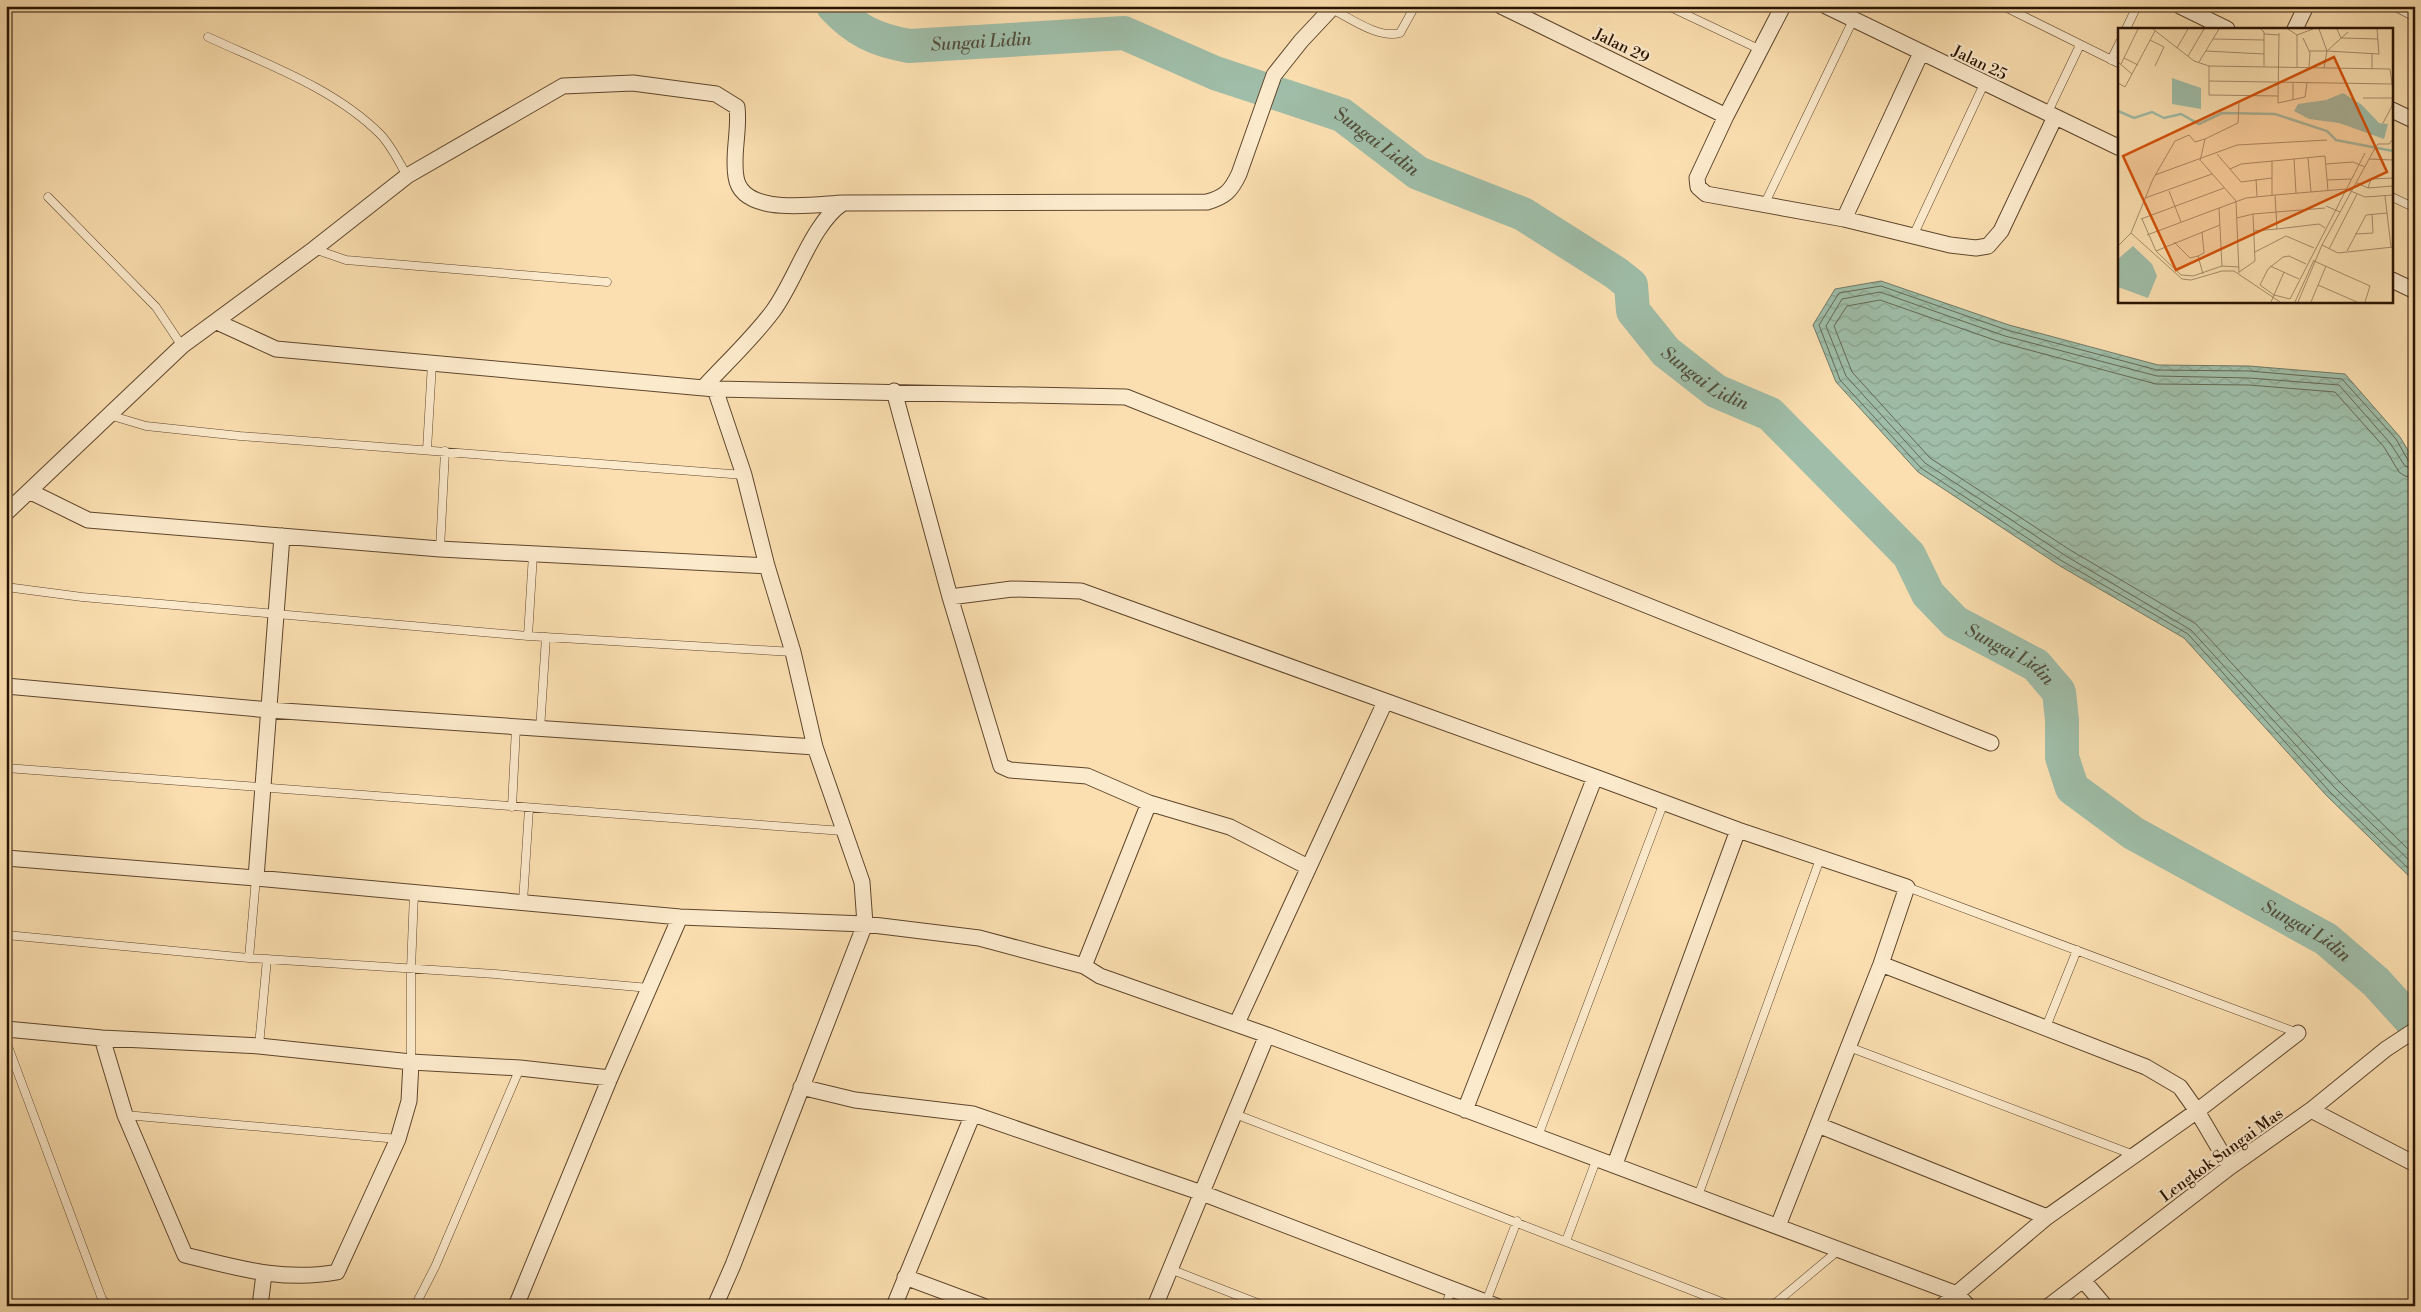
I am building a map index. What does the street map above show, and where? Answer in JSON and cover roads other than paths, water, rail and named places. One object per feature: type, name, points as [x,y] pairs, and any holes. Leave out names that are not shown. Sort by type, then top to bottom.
[{"type":"street","points":[[1783,6],[1726,116],[1697,178],[1698,187],[1706,194],[1765,203],[1976,248],[1988,246],[2001,231],[2051,115]]},
{"type":"street","name":"Jalan 25","points":[[1826,6],[1984,84],[2118,147]]},
{"type":"street","points":[[2180,6],[2225,28]]},
{"type":"street","points":[[2295,28],[2306,6]]},
{"type":"street","points":[[6,513],[182,346],[314,249],[407,176],[563,86],[633,82],[716,94],[737,106],[739,118],[736,178],[743,191],[753,200],[775,206],[844,203],[1207,202],[1224,197],[1232,188],[1245,158],[1274,75],[1329,7]]},
{"type":"street","name":"Jalan 29","points":[[1511,8],[1726,116]]},
{"type":"street","points":[[1844,219],[1921,53]]},
{"type":"street","points":[[2394,115],[2415,121]]},
{"type":"street","points":[[709,388],[772,312],[792,280],[823,221],[832,210],[844,203]]},
{"type":"street","points":[[2394,281],[2415,291]]},
{"type":"street","points":[[216,322],[276,350],[709,388],[1126,397],[1991,743]]},
{"type":"street","points":[[709,388],[744,475],[767,566],[793,652],[815,747],[862,882],[865,924],[715,1306]]},
{"type":"street","points":[[894,391],[950,597],[1001,766],[1010,770],[1087,776],[1149,803],[1230,827],[1308,867]]},
{"type":"street","points":[[29,491],[88,520],[440,549],[767,566]]},
{"type":"street","points":[[256,878],[282,536]]},
{"type":"street","points":[[950,597],[1012,589],[1081,591],[1738,830],[1907,888],[1881,964],[1778,1226]]},
{"type":"street","points":[[6,686],[269,710],[540,730],[815,747]]},
{"type":"street","points":[[1237,1023],[1384,702]]},
{"type":"street","points":[[1465,1110],[1595,777]]},
{"type":"street","points":[[1084,966],[1149,803]]},
{"type":"street","points":[[1614,1164],[1738,830]]},
{"type":"street","points":[[6,858],[256,878],[680,918],[865,924],[979,938],[1084,966],[1100,976],[1237,1023],[1958,1294],[1968,1306]]},
{"type":"street","points":[[516,1306],[610,1078],[680,918]]},
{"type":"street","points":[[1881,964],[2146,1067],[2180,1086],[2198,1111],[2230,1167]]},
{"type":"street","points":[[6,1029],[102,1038],[259,1046],[411,1062],[520,1068],[610,1078]]},
{"type":"street","points":[[1942,1306],[2047,1217],[2198,1111],[2298,1033]]},
{"type":"street","name":"Lengkok Sungai Mas","points":[[2049,1306],[2230,1167],[2310,1110],[2386,1049],[2410,1034]]},
{"type":"street","points":[[1155,1306],[1267,1035]]},
{"type":"street","points":[[102,1038],[125,1115],[185,1256],[264,1274],[311,1277],[337,1272],[398,1139],[409,1101],[411,1062]]},
{"type":"street","points":[[802,1087],[855,1100],[973,1114],[1202,1193],[1491,1304]]},
{"type":"street","points":[[2310,1110],[2415,1164]]},
{"type":"street","points":[[894,1306],[973,1114]]},
{"type":"street","points":[[1818,1125],[2047,1217]]},
{"type":"street","points":[[260,1306],[264,1274]]},
{"type":"street","points":[[905,1277],[983,1306]]},
{"type":"street","points":[[2083,1280],[2105,1306]]},
{"type":"lane","points":[[1329,7],[1379,32],[1392,35],[1400,32],[1416,6]]},
{"type":"lane","points":[[1668,6],[1761,50]]},
{"type":"lane","points":[[2003,6],[2118,63]]},
{"type":"lane","points":[[2126,28],[2137,6]]},
{"type":"lane","points":[[2392,6],[2415,17]]},
{"type":"lane","points":[[1765,203],[1853,20]]},
{"type":"lane","points":[[208,37],[322,92],[352,110],[382,135],[407,176]]},
{"type":"lane","points":[[2051,115],[2080,45]]},
{"type":"lane","points":[[2112,60],[2118,46]]},
{"type":"lane","points":[[1913,236],[1984,84]]},
{"type":"lane","points":[[48,197],[156,306],[182,346]]},
{"type":"lane","points":[[2394,198],[2415,208]]},
{"type":"lane","points":[[314,249],[346,260],[607,282]]},
{"type":"lane","points":[[427,450],[432,363]]},
{"type":"lane","points":[[109,414],[146,426],[744,475]]},
{"type":"lane","points":[[440,549],[445,451]]},
{"type":"lane","points":[[528,636],[533,554]]},
{"type":"lane","points":[[6,588],[82,597],[528,636],[793,652]]},
{"type":"lane","points":[[540,730],[546,637]]},
{"type":"lane","points":[[512,807],[516,728]]},
{"type":"lane","points":[[6,768],[844,831]]},
{"type":"lane","points":[[1538,1136],[1664,802]]},
{"type":"lane","points":[[523,902],[529,808]]},
{"type":"lane","points":[[1698,1196],[1820,859]]},
{"type":"lane","points":[[249,958],[256,878]]},
{"type":"lane","points":[[1907,888],[2298,1033]]},
{"type":"lane","points":[[411,1062],[411,969],[414,893]]},
{"type":"lane","points":[[6,935],[249,958],[650,988]]},
{"type":"lane","points":[[2046,1027],[2077,950]]},
{"type":"lane","points":[[259,1046],[267,959]]},
{"type":"lane","points":[[6,1041],[102,1299],[108,1306]]},
{"type":"lane","points":[[1849,1047],[2134,1156]]},
{"type":"lane","points":[[415,1306],[435,1267],[520,1068]]},
{"type":"lane","points":[[1235,1114],[1517,1221],[1732,1306]]},
{"type":"lane","points":[[125,1115],[398,1139]]},
{"type":"lane","points":[[1566,1241],[1597,1158]]},
{"type":"lane","points":[[1491,1304],[1517,1221]]},
{"type":"lane","points":[[1772,1306],[1840,1249]]},
{"type":"lane","points":[[1170,1269],[1266,1306]]},
{"type":"lane","points":[[1445,1306],[1452,1289]]},
{"type":"water","points":[[1881,281],[2009,325],[2158,365],[2249,366],[2345,374],[2400,437],[2415,462],[2415,882],[2326,795],[2184,638],[2060,566],[1918,472],[1836,382],[1813,325],[1835,289]]},
{"type":"waterway","name":"Sungai Lidin","points":[[833,6],[850,22],[867,33],[886,41],[909,46],[1124,33],[1215,73],[1342,115],[1418,173],[1523,214],[1616,273],[1631,285],[1633,311],[1666,352],[1716,391],[1770,414],[1909,555],[1928,594],[1955,622],[2036,665],[2059,692],[2062,720],[2062,757],[2072,788],[2133,833],[2326,939],[2376,982],[2415,1025]]}]
